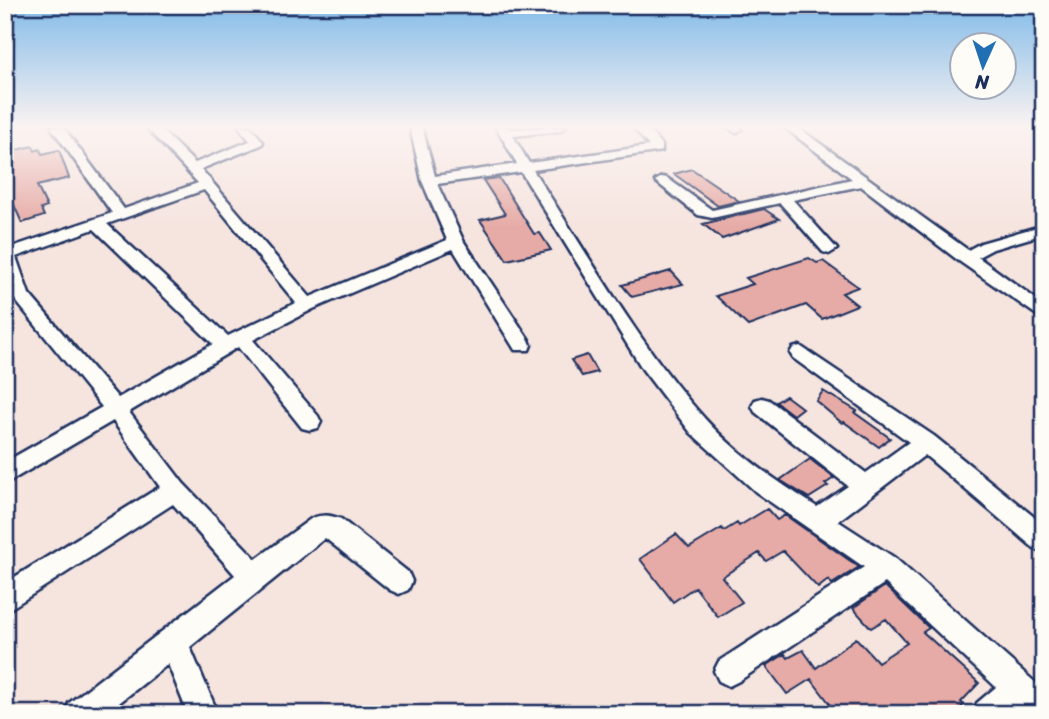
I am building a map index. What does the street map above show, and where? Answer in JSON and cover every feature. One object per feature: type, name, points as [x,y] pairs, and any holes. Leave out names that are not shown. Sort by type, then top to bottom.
[{"type":"street","points":[[81,161],[121,215]]},
{"type":"street","points":[[186,161],[307,305]]},
{"type":"street","points":[[193,168],[211,161]]},
{"type":"street","points":[[424,161],[429,181],[456,243],[522,345]]},
{"type":"street","points":[[520,161],[650,365],[699,427],[764,485],[886,567],[1044,711]]},
{"type":"street","points":[[429,181],[564,161]]},
{"type":"street","points":[[835,161],[1043,313]]},
{"type":"street","points":[[662,181],[703,212],[712,214],[863,181]]},
{"type":"street","points":[[205,185],[6,253],[21,296],[116,410],[175,490],[254,576]]},
{"type":"street","points":[[97,223],[233,341],[310,422]]},
{"type":"street","points":[[965,258],[987,246],[1044,229]]},
{"type":"street","points":[[5,474],[233,341],[307,305],[456,243]]},
{"type":"street","points":[[800,353],[926,442],[1044,541]]},
{"type":"street","points":[[762,406],[866,486]]},
{"type":"street","points":[[818,521],[926,442]]},
{"type":"street","points":[[5,599],[175,490]]},
{"type":"street","points":[[79,714],[316,529],[332,527],[399,581]]},
{"type":"street","points":[[729,671],[886,567]]},
{"type":"street","points":[[174,642],[203,714]]},
{"type":"street","points":[[988,714],[1019,687]]},
{"type":"lane","points":[[784,199],[829,249]]},
{"type":"building","points":[[5,161],[63,161],[69,178],[37,186],[47,207],[41,209],[44,216],[22,223],[6,187],[9,186],[5,178]]},
{"type":"building","points":[[692,169],[739,201],[718,206],[674,174]]},
{"type":"building","points":[[499,178],[534,234],[540,233],[551,250],[507,260],[480,220],[505,214],[483,180]]},
{"type":"building","points":[[764,209],[779,219],[722,239],[703,224]]},
{"type":"building","points":[[809,258],[817,263],[823,261],[858,287],[842,293],[857,305],[822,319],[806,305],[748,326],[716,296],[753,284],[746,278]]},
{"type":"building","points":[[671,271],[683,284],[632,297],[622,285]]},
{"type":"building","points":[[587,355],[597,372],[582,376],[571,360]]},
{"type":"building","points":[[823,391],[857,411],[855,413],[890,438],[879,447],[842,423],[816,401]]},
{"type":"building","points":[[786,396],[802,408],[793,415],[776,402]]},
{"type":"building","points":[[810,459],[834,478],[825,484],[828,486],[809,498],[780,480]]},
{"type":"building","points":[[767,509],[777,520],[785,515],[859,567],[832,584],[828,580],[818,588],[783,551],[766,561],[759,553],[722,577],[742,602],[718,617],[695,587],[673,602],[640,559],[676,534],[689,548],[722,528],[724,531],[737,523],[739,526]]},
{"type":"building","points":[[885,586],[929,628],[923,632],[979,683],[961,702],[964,705],[953,714],[815,714],[830,704],[811,679],[787,694],[766,666],[785,654],[788,658],[803,650],[816,668],[856,638],[878,662],[907,643],[886,619],[871,628],[853,608]]}]
